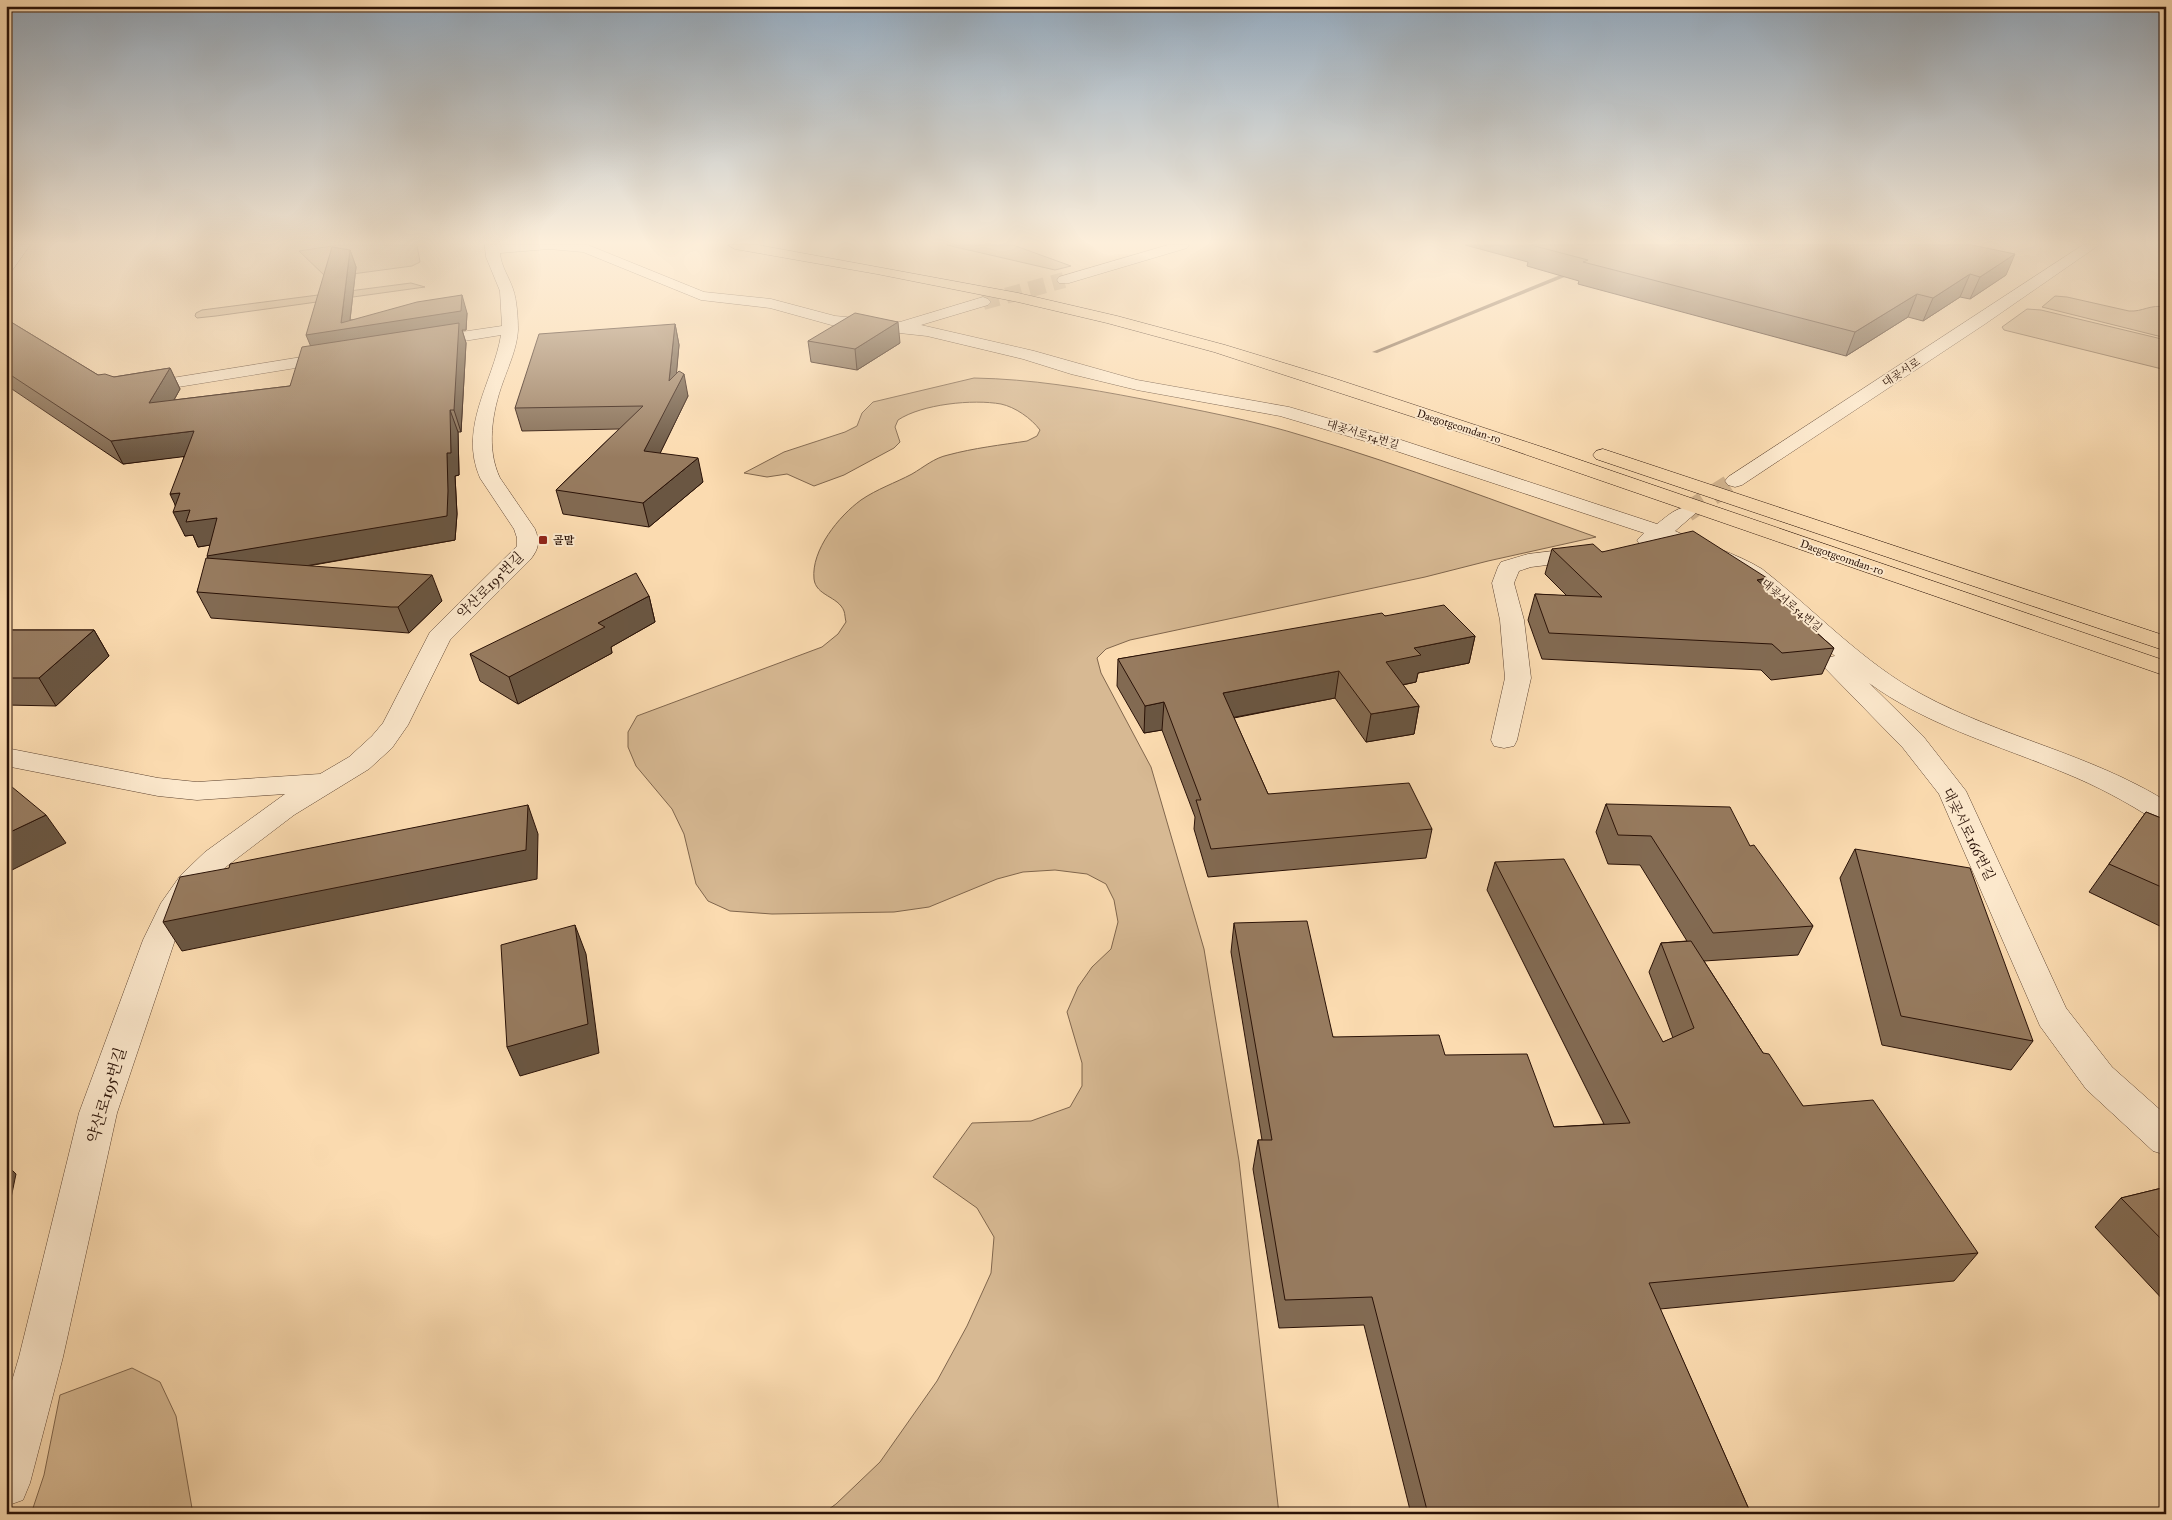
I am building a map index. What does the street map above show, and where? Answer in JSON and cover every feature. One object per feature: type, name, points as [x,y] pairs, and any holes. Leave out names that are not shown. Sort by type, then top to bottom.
[{"type":"main road","name":"Daegotgeomdan-ro","points":[[1096,316],[1209,346],[1459,426],[2166,670]]},
{"type":"main road","name":"Daegotgeomdan-ro","points":[[1159,316],[1549,437]]},
{"type":"main road","name":"Daegotgeomdan-ro","points":[[1586,449],[2166,644]]},
{"type":"street","name":"약산로195번길","points":[[6,1484],[41,1357],[98,1113],[159,940],[172,911],[191,884],[216,859],[284,808],[359,763],[382,742],[395,725],[439,637],[522,556],[528,545],[528,532],[486,471],[483,431],[486,412],[507,348],[510,329],[509,316]]},
{"type":"street","name":"대곶서로54번길","points":[[816,316],[835,321],[901,326],[1005,349],[1092,375],[1137,385],[1258,406],[1310,418],[1661,532],[1696,550],[1740,565],[1754,574],[1862,665],[1898,692],[1947,717],[2102,778],[2136,794],[2166,814]]},
{"type":"street","points":[[901,326],[935,316]]},
{"type":"street","name":"대곶서로","points":[[1735,481],[1987,316]]},
{"type":"street","points":[[407,345],[510,329]]},
{"type":"street","points":[[124,391],[360,352]]},
{"type":"street","points":[[1504,740],[1518,678],[1512,620],[1503,582],[1509,567],[1528,561],[1641,544],[1661,532],[1687,512]]},
{"type":"street","name":"대곶서로166번길","points":[[1696,550],[1791,623],[1863,690],[1913,742],[1952,791],[2052,1016],[2099,1078],[2166,1139]]},
{"type":"street","name":"약산로195번길","points":[[6,757],[158,787],[197,791],[329,782]]},
{"type":"shaded area","points":[[195,316],[216,316],[197,318]]},
{"type":"shaded area","points":[[2017,316],[2066,316],[2166,340],[2166,370],[2004,330],[2002,327]]},
{"type":"shaded area","points":[[2078,316],[2166,316],[2166,338]]},
{"type":"shaded area","points":[[974,378],[1037,382],[1079,388],[1183,407],[1266,425],[1380,460],[1596,537],[1425,577],[1130,640],[1106,649],[1097,658],[1101,673],[1151,767],[1204,949],[1239,1161],[1279,1514],[822,1514],[836,1504],[880,1462],[937,1381],[967,1326],[991,1273],[994,1237],[977,1208],[933,1177],[972,1123],[1031,1121],[1070,1107],[1082,1086],[1082,1063],[1067,1012],[1078,987],[1092,967],[1111,949],[1118,922],[1114,900],[1106,884],[1087,874],[1055,870],[1023,872],[997,879],[929,907],[894,912],[772,914],[730,911],[708,901],[696,884],[684,834],[672,809],[636,766],[628,747],[628,732],[637,716],[822,647],[838,634],[846,622],[844,611],[837,602],[823,593],[816,585],[814,568],[822,545],[828,535],[844,515],[861,500],[912,474],[938,458],[968,450],[1027,441],[1037,436],[1040,430],[1032,421],[1006,405],[976,402],[948,404],[920,410],[898,420],[895,427],[900,442],[894,448],[844,475],[814,486],[787,474],[767,477],[744,473],[784,452],[845,432],[857,426],[862,413],[873,402]]},
{"type":"shaded area","points":[[132,1368],[160,1382],[176,1416],[193,1514],[31,1514],[44,1475],[60,1395]]},
{"type":"building","points":[[312,316],[342,316],[341,323],[367,316],[429,316],[306,335]]},
{"type":"building","points":[[850,316],[869,316],[898,322],[855,349],[808,341]]},
{"type":"building","points":[[1793,316],[1881,316],[1855,332]]},
{"type":"building","points":[[6,319],[98,375],[105,374],[114,377],[170,368],[149,403],[290,386],[302,347],[459,323],[454,410],[450,410],[451,453],[447,453],[447,516],[207,556],[217,518],[186,522],[190,510],[173,512],[180,493],[170,494],[194,431],[111,441],[6,372]]},
{"type":"building","points":[[675,324],[669,381],[679,371],[684,374],[644,451],[698,458],[643,503],[556,490],[643,406],[515,408],[539,334]]},
{"type":"building","points":[[1693,531],[1767,578],[1757,580],[1834,648],[1782,653],[1772,644],[1549,633],[1535,594],[1602,597],[1552,549],[1593,544],[1602,552]]},
{"type":"building","points":[[206,558],[432,575],[398,607],[197,592]]},
{"type":"building","points":[[636,573],[649,596],[598,623],[605,627],[509,677],[470,654]]},
{"type":"building","points":[[1444,605],[1475,636],[1414,648],[1421,655],[1386,662],[1419,706],[1371,714],[1339,671],[1223,693],[1268,794],[1409,783],[1432,829],[1211,849],[1196,800],[1201,800],[1164,702],[1145,706],[1118,659],[1382,613],[1385,616]]},
{"type":"building","points":[[6,630],[94,630],[39,678],[6,678]]},
{"type":"building","points":[[6,782],[46,815],[6,834]]},
{"type":"building","points":[[1606,804],[1730,807],[1750,846],[1754,845],[1813,926],[1713,933],[1651,836],[1618,835]]},
{"type":"building","points":[[528,805],[526,850],[163,922],[180,877],[229,868],[230,864]]},
{"type":"building","points":[[2146,812],[2166,820],[2166,889],[2109,864]]},
{"type":"building","points":[[1855,849],[1970,868],[2033,1041],[1901,1016]]},
{"type":"building","points":[[1564,859],[1663,1042],[1694,1028],[1661,943],[1691,941],[1763,1053],[1769,1054],[1803,1106],[1873,1100],[1978,1253],[1649,1283],[1751,1514],[1428,1514],[1372,1297],[1285,1300],[1258,1140],[1272,1140],[1234,923],[1307,921],[1333,1037],[1439,1035],[1445,1055],[1527,1054],[1554,1127],[1630,1123],[1495,862]]},
{"type":"building","points":[[575,925],[588,1024],[507,1047],[501,945]]},
{"type":"building","points":[[2166,1187],[2166,1244],[2121,1198]]},
{"type":"waterway","points":[[1375,352],[1464,316]]},
{"type":"tunnel","points":[[1687,512],[1735,481]]},
{"type":"place","name":"골말","points":[[543,540]]}]
